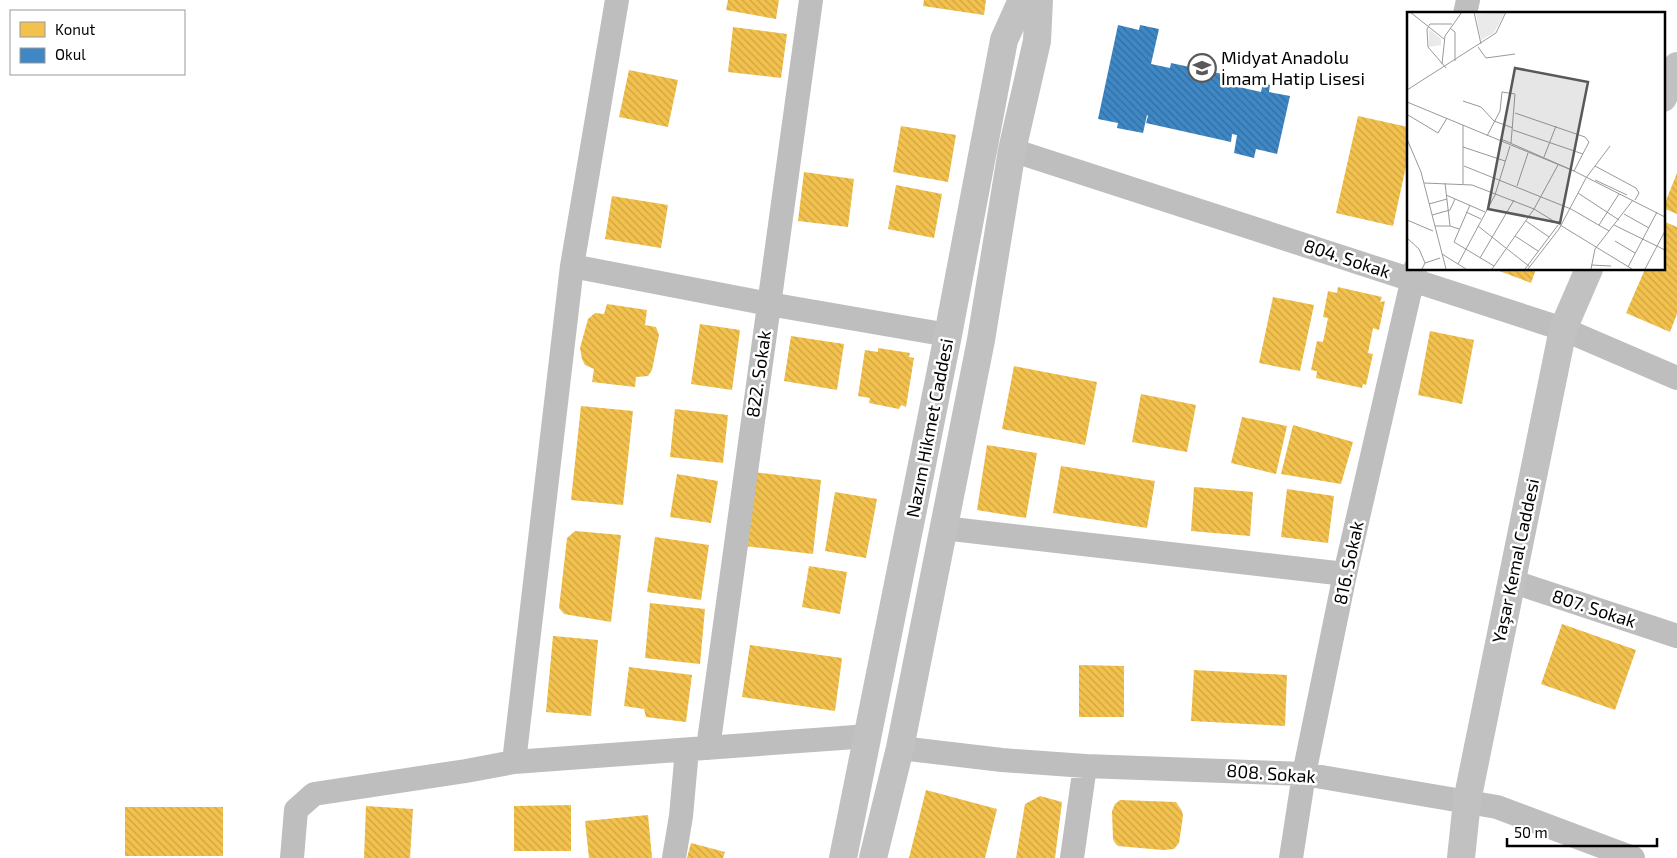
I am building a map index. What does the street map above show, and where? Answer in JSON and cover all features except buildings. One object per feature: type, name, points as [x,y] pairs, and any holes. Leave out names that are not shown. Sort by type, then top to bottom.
[{"type":"street","points":[[514,762],[572,266],[616,0]]},
{"type":"street","name":"822. Sokak","points":[[674,858],[681,816],[697,749],[769,304],[811,0]]},
{"type":"street","name":"Nazım Hikmet Caddesi","points":[[843,858],[948,335],[1004,40],[1022,0]]},
{"type":"street","name":"Nazım Hikmet Caddesi","points":[[873,858],[900,748],[944,528],[980,340],[1012,150],[1037,41],[1039,0]]},
{"type":"street","points":[[1664,96],[1677,66]]},
{"type":"street","name":"804. Sokak","points":[[1012,150],[1414,275],[1563,329],[1677,378]]},
{"type":"street","points":[[572,266],[769,304],[948,335]]},
{"type":"street","name":"Yaşar Kemal Caddesi","points":[[1461,858],[1467,802],[1563,329],[1589,270]]},
{"type":"street","name":"816. Sokak","points":[[1291,858],[1304,774],[1346,574],[1414,275]]},
{"type":"street","points":[[944,528],[1346,574]]},
{"type":"street","name":"807. Sokak","points":[[1512,581],[1677,636]]},
{"type":"street","points":[[292,858],[296,810],[314,794],[514,762],[869,736]]},
{"type":"street","name":"808. Sokak","points":[[900,748],[1002,760],[1085,766],[1304,774],[1497,807],[1632,858]]},
{"type":"street","points":[[1072,858],[1085,766]]},
{"type":"place","name":"Midyat Anadolu İmam Hatip Lisesi","points":[[1202,68]]}]
